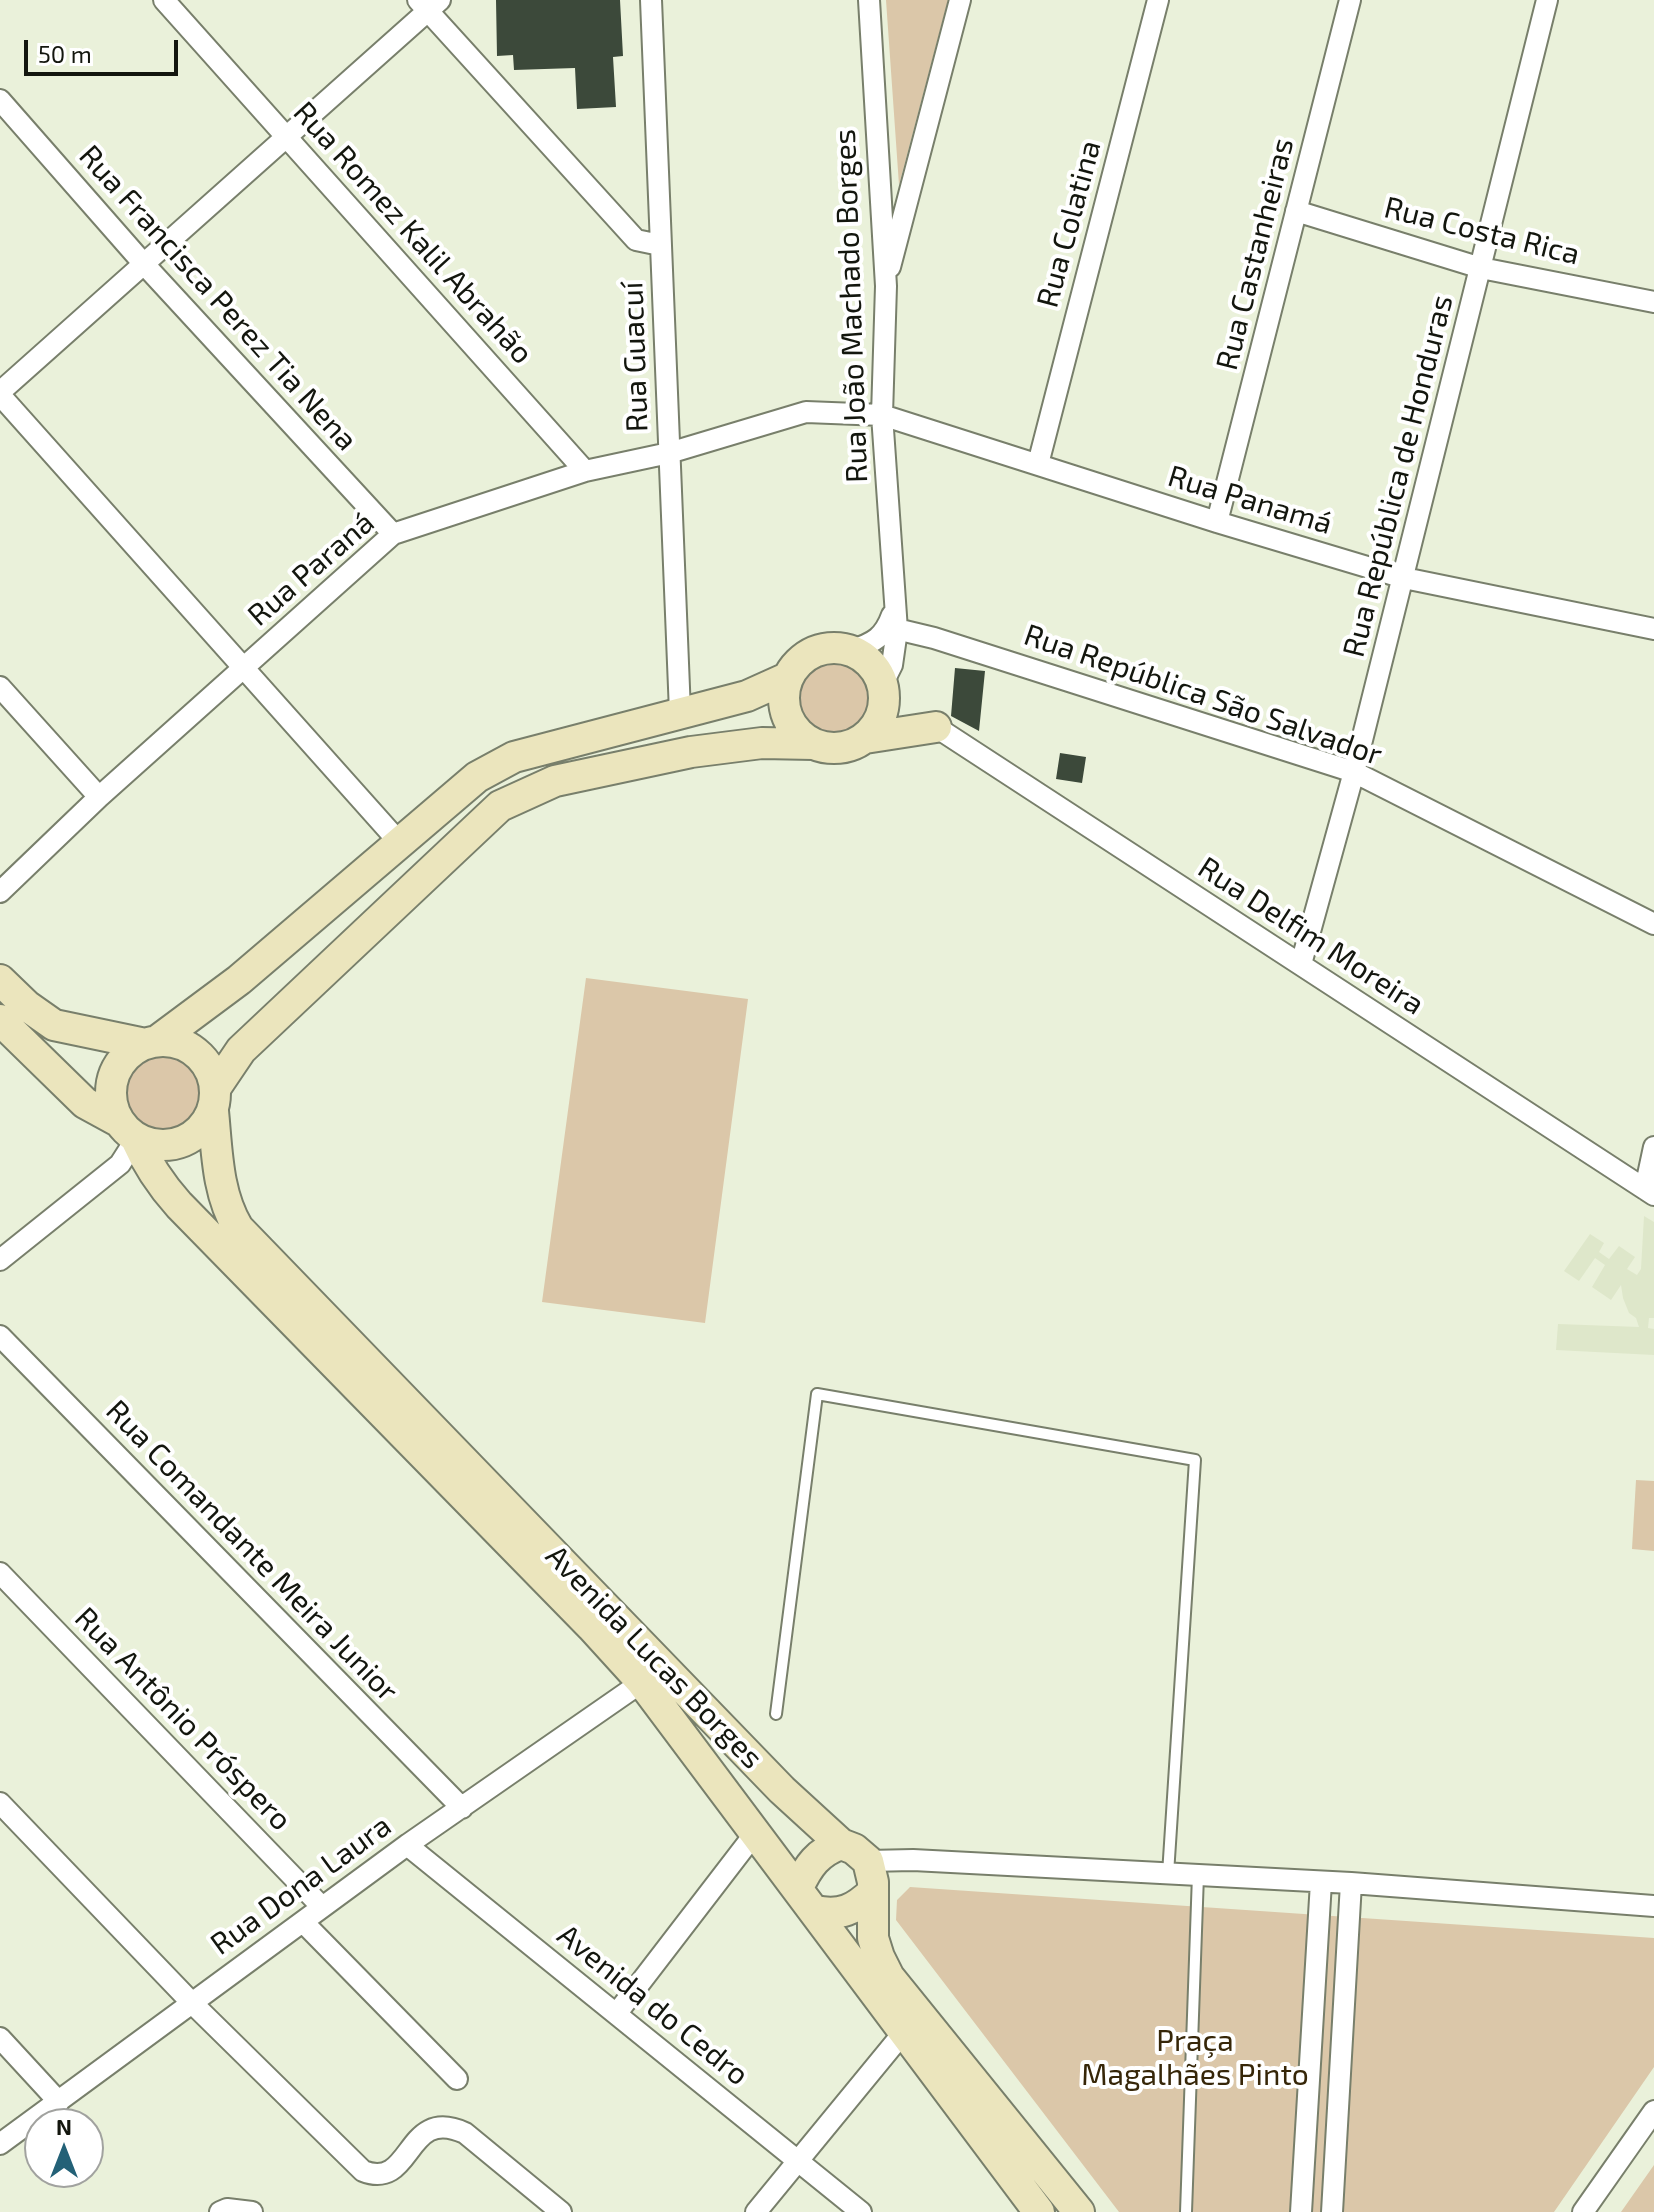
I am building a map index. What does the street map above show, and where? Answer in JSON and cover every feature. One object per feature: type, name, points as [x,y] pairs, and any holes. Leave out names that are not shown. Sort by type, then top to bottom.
[{"type":"street","name":"Rua Romez Kalil Abrahão","points":[[164,0],[585,471]]},
{"type":"street","name":"Rua Guacuí","points":[[651,0],[680,712]]},
{"type":"street","name":"Rua João Machado Borges","points":[[869,0],[886,286],[882,415],[893,623],[892,665],[883,686]]},
{"type":"street","points":[[886,286],[960,0]]},
{"type":"street","name":"Rua Colatina","points":[[1038,464],[1158,0]]},
{"type":"street","name":"Rua Castanheiras","points":[[1217,522],[1350,0]]},
{"type":"street","name":"Rua República de Honduras","points":[[1301,964],[1404,578],[1547,0]]},
{"type":"street","points":[[399,842],[0,393],[429,4],[636,240],[660,245]]},
{"type":"street","name":"Rua Francisca Perez Tia Nena","points":[[0,100],[143,263],[393,534]]},
{"type":"street","name":"Rua Costa Rica","points":[[1296,211],[1481,268],[1654,302]]},
{"type":"street","name":"Rua Paraná","points":[[0,892],[99,797],[393,534],[585,471],[669,453],[806,412],[882,415]]},
{"type":"street","name":"Rua Panamá","points":[[882,415],[1404,578],[1654,629]]},
{"type":"street","points":[[852,650],[873,643],[893,623]]},
{"type":"street","name":"Rua República São Salvador","points":[[893,623],[1354,772],[1654,924]]},
{"type":"street","points":[[813,744],[790,723],[784,709],[783,693],[795,665],[821,649],[837,647],[852,650],[865,658],[876,669],[883,686],[881,717],[865,738]]},
{"type":"street","points":[[0,1260],[120,1164],[127,1130],[111,1103],[111,1085],[117,1067],[129,1053],[151,1043],[239,980],[477,777],[514,757],[747,696],[787,678]]},
{"type":"street","points":[[883,686],[936,727]]},
{"type":"street","points":[[0,687],[99,797]]},
{"type":"street","points":[[0,1020],[85,1103],[127,1130],[167,1146],[191,1138],[208,1121],[214,1099],[241,1050],[500,806],[555,781],[691,752],[762,743],[839,748],[865,738],[936,727]]},
{"type":"street","name":"Rua Delfim Moreira","points":[[936,727],[1650,1192]]},
{"type":"street","points":[[0,980],[27,1006],[54,1025],[151,1043],[177,1043],[196,1052],[209,1068],[214,1099]]},
{"type":"street","name":"Avenida Lucas Borges","points":[[214,1099],[223,1195],[229,1212],[253,1246],[782,1790],[841,1844],[854,1849],[868,1861]]},
{"type":"street","name":"Avenida Lucas Borges","points":[[127,1130],[161,1185],[179,1205],[570,1604],[642,1682],[1039,2212]]},
{"type":"street","points":[[1650,1192],[1654,1147]]},
{"type":"street","name":"Rua Comandante Meira Junior","points":[[0,1336],[462,1808]]},
{"type":"street","name":"Rua Antônio Próspero","points":[[0,1573],[322,1907]]},
{"type":"street","name":"Rua Dona Laura","points":[[0,2144],[407,1845],[642,1682]]},
{"type":"street","points":[[0,1803],[191,2002],[363,2171],[381,2174],[392,2169],[428,2131],[440,2126],[452,2127],[465,2133],[561,2212]]},
{"type":"street","points":[[617,2013],[756,1832]]},
{"type":"street","points":[[841,1844],[813,1860],[806,1900],[830,1914],[846,1912],[873,1892]]},
{"type":"street","name":"Avenida do Cedro","points":[[407,1845],[861,2212]]},
{"type":"street","points":[[1079,2212],[889,1977],[873,1938],[873,1872],[868,1861],[913,1860],[1351,1883],[1654,1906]]},
{"type":"street","points":[[1301,2212],[1321,1882]]},
{"type":"street","points":[[1332,2212],[1351,1883]]},
{"type":"street","points":[[303,1922],[457,2079]]},
{"type":"street","points":[[756,2212],[903,2033]]},
{"type":"street","points":[[0,2038],[59,2102]]},
{"type":"street","points":[[1583,2212],[1654,2111]]},
{"type":"street","points":[[220,2212],[227,2209],[252,2212]]},
{"type":"lane","points":[[776,1714],[817,1394],[1195,1460],[1168,1874]]},
{"type":"lane","points":[[1186,2212],[1198,1875]]},
{"type":"shaded area","points":[[1644,1216],[1654,1222],[1654,1318],[1649,1318],[1648,1328],[1654,1329],[1654,1355],[1556,1350],[1558,1324],[1639,1327],[1636,1318],[1629,1313],[1621,1285],[1611,1300],[1592,1287],[1605,1265],[1595,1258],[1579,1281],[1564,1271],[1590,1234],[1604,1243],[1599,1252],[1609,1259],[1619,1246],[1635,1257],[1627,1269],[1637,1275],[1641,1269]]},
{"type":"green space","points":[[886,0],[948,0],[899,185]]},
{"type":"green space","points":[[834,656],[850,659],[864,668],[873,682],[876,698],[873,714],[864,728],[850,737],[834,740],[818,737],[804,728],[795,714],[792,698],[795,682],[804,668],[818,659]]},
{"type":"green space","points":[[586,978],[748,999],[705,1323],[542,1302]]},
{"type":"green space","points":[[163,1055],[178,1058],[195,1072],[202,1094],[199,1109],[185,1126],[163,1133],[148,1130],[131,1116],[124,1094],[127,1079],[141,1062]]},
{"type":"green space","points":[[1636,1480],[1654,1481],[1654,1551],[1632,1549]]},
{"type":"green space","name":"Praça Magalhães Pinto","points":[[910,1887],[1654,1938],[1654,2067],[1554,2212],[1119,2212],[896,1920],[897,1900]]},
{"type":"green space","points":[[1654,2165],[1654,2212],[1621,2212]]},
{"type":"building","points":[[496,0],[620,0],[623,56],[613,57],[616,107],[577,109],[575,68],[514,70],[513,55],[497,56]]},
{"type":"building","points":[[955,668],[985,671],[979,731],[951,716]]},
{"type":"building","points":[[1060,753],[1086,757],[1082,783],[1056,779]]}]
